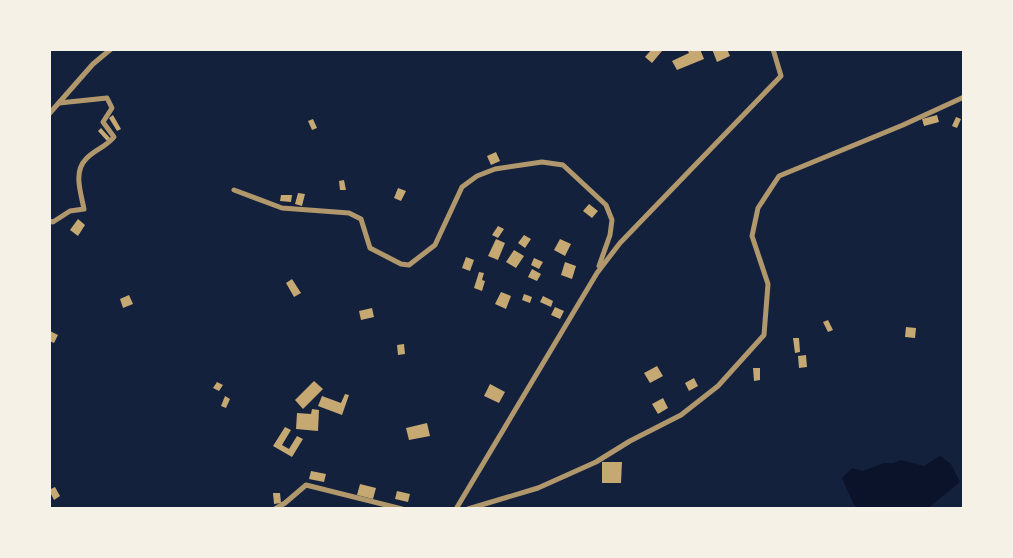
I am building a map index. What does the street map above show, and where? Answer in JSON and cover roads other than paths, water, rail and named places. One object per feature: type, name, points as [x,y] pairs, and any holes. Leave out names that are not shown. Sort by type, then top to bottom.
[{"type":"street","points":[[49,114],[93,64],[111,49]]},
{"type":"street","points":[[456,509],[597,273],[620,243],[781,76],[772,49]]},
{"type":"street","points":[[49,221],[53,222],[70,211],[83,209],[78,177],[85,159],[108,145],[114,137],[103,122],[111,108],[107,97],[59,103]]},
{"type":"street","points":[[468,509],[538,488],[596,462],[681,415],[718,386],[764,335],[768,284],[752,236],[758,208],[779,176],[964,97]]},
{"type":"street","points":[[234,190],[282,208],[349,213],[362,219],[370,248],[401,264],[410,265],[435,245],[462,187],[477,176],[542,162],[564,165],[606,205],[612,220],[611,235],[597,273]]},
{"type":"street","points":[[275,509],[306,485],[401,509]]},
{"type":"water","points":[[940,456],[951,464],[960,482],[927,509],[858,509],[842,478],[852,468],[863,471],[901,460],[924,466]]}]
